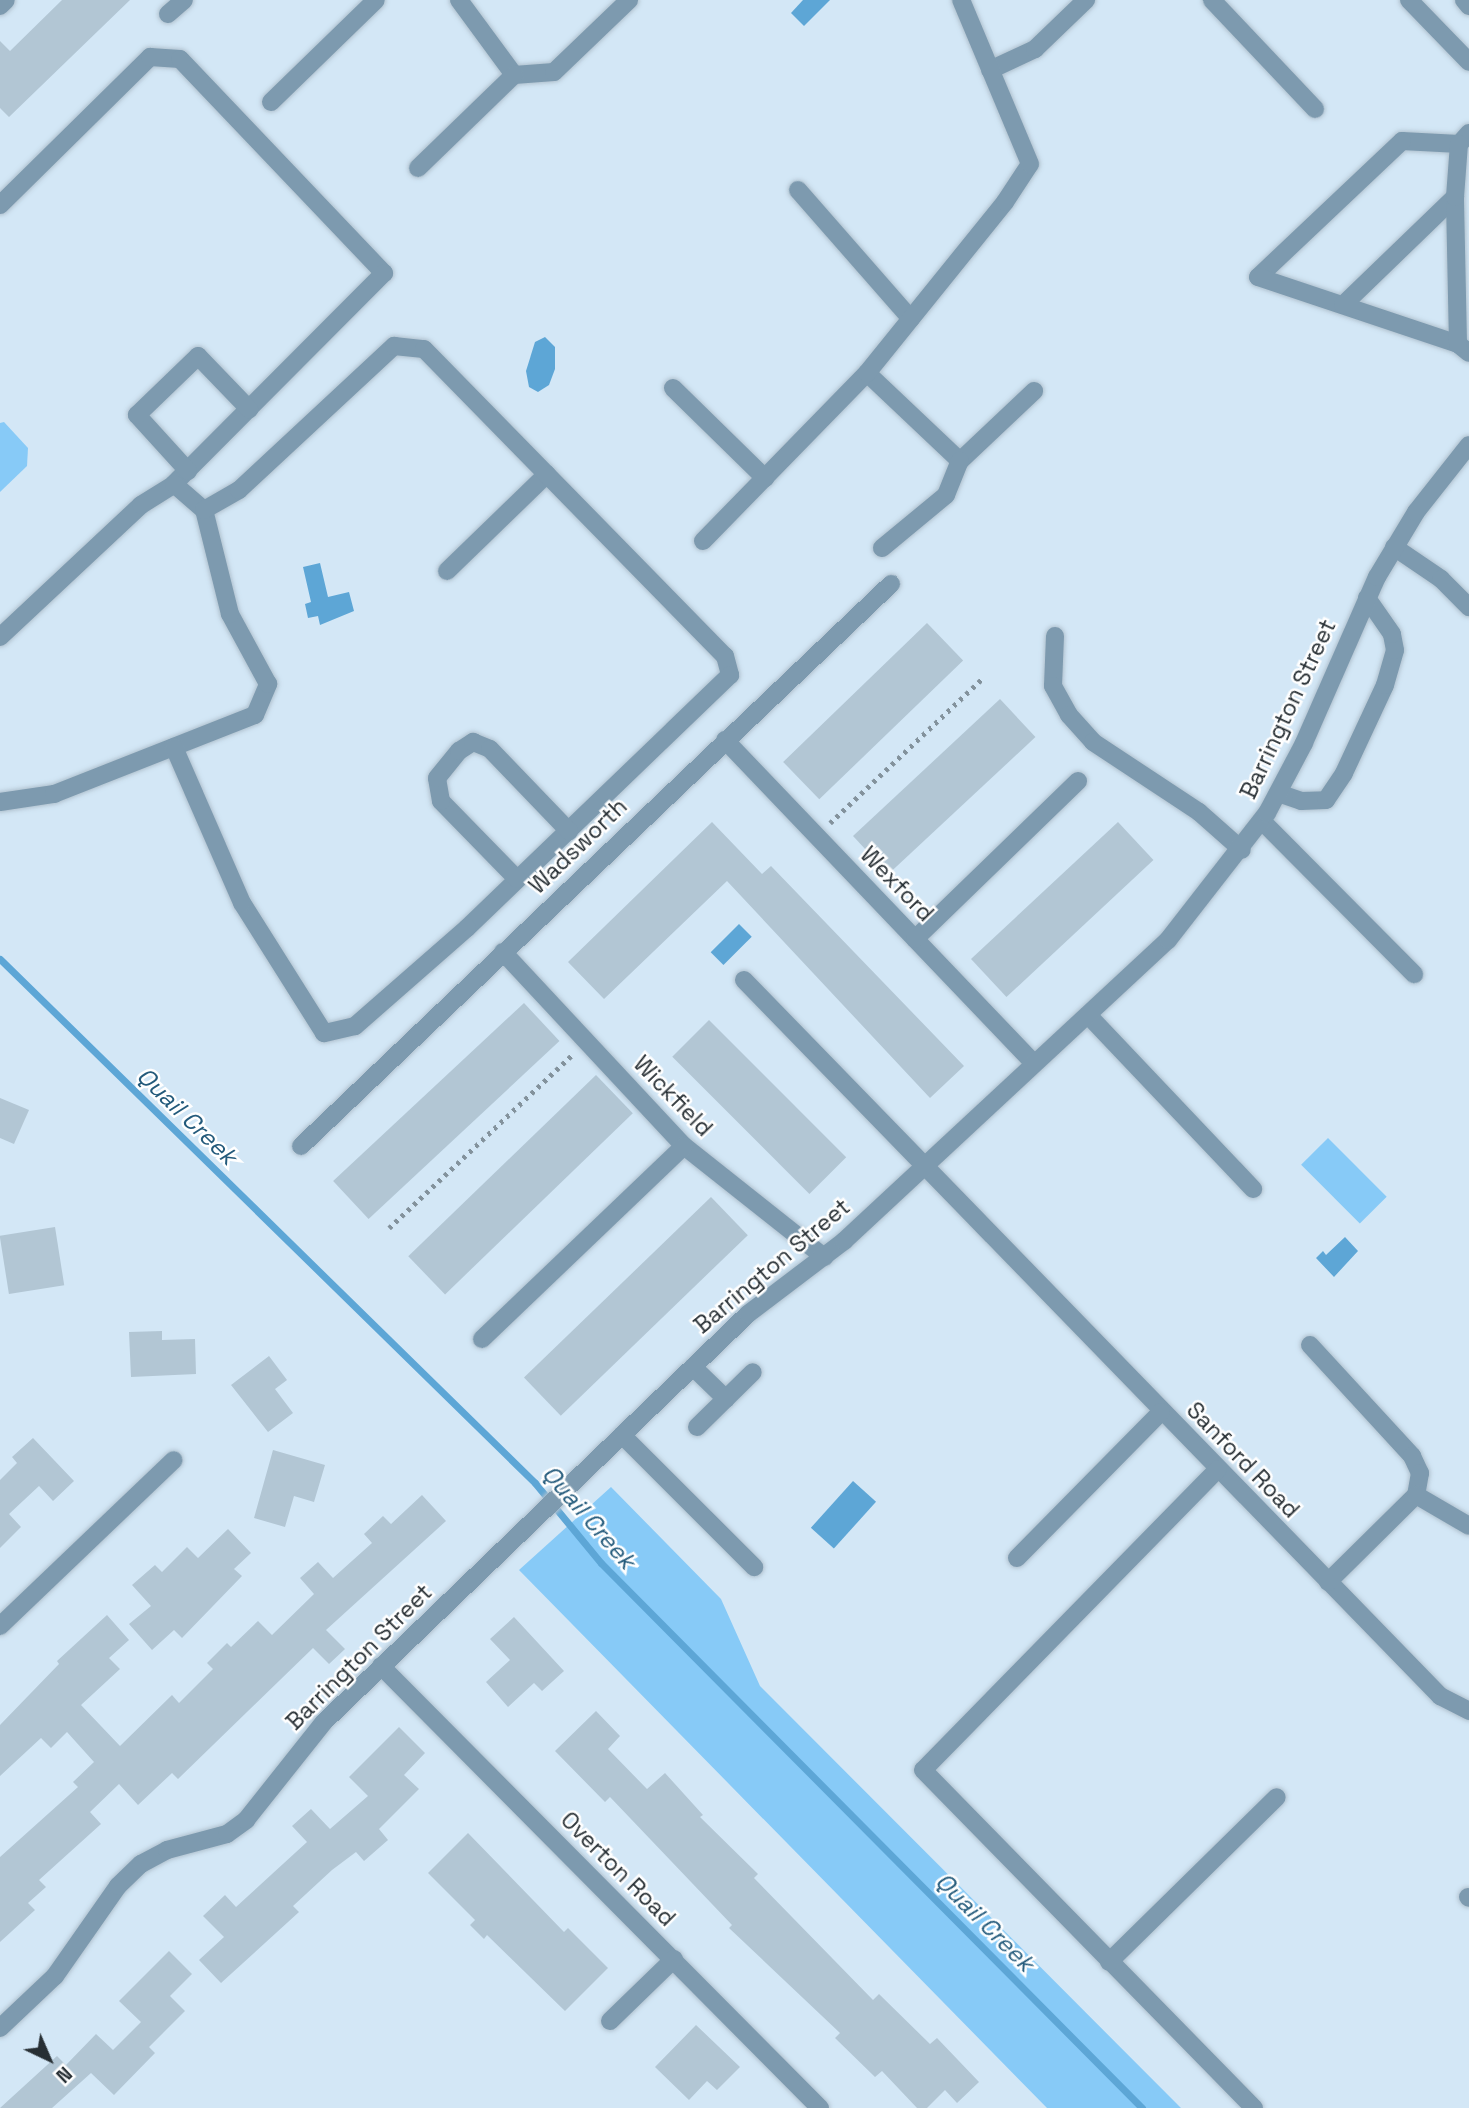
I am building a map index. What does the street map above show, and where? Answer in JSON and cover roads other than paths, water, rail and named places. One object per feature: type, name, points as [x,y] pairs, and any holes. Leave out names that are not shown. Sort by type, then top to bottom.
[{"type":"street","points":[[0,6],[6,0]]},
{"type":"street","points":[[168,14],[184,0]]},
{"type":"street","points":[[271,102],[376,0]]},
{"type":"street","points":[[459,0],[514,75]]},
{"type":"street","points":[[418,168],[514,75],[554,72],[629,0]]},
{"type":"street","points":[[703,541],[867,373],[1005,202],[1030,164],[961,0]]},
{"type":"street","points":[[990,70],[1035,49],[1086,0]]},
{"type":"street","points":[[1212,0],[1315,109]]},
{"type":"street","points":[[1409,0],[1469,62]]},
{"type":"street","points":[[1464,0],[1469,6]]},
{"type":"street","points":[[0,205],[150,57],[180,59],[384,273],[188,471],[174,484],[141,505],[0,637]]},
{"type":"street","points":[[1464,139],[1455,197],[1464,348],[1343,304],[1258,277],[1402,141],[1464,139]]},
{"type":"street","points":[[798,190],[911,319]]},
{"type":"street","points":[[1343,304],[1455,197]]},
{"type":"street","points":[[174,747],[242,903],[324,1034],[355,1026],[569,831],[730,676],[725,656],[425,349],[394,346],[239,490],[204,510]]},
{"type":"street","points":[[188,471],[137,415],[198,356],[248,410]]},
{"type":"street","points":[[867,373],[960,461]]},
{"type":"street","points":[[673,388],[765,478]]},
{"type":"street","points":[[882,548],[946,495],[960,461],[1034,391]]},
{"type":"street","name":"Barrington Street","points":[[0,2028],[55,1976],[118,1886],[141,1864],[167,1850],[227,1834],[246,1820],[324,1722],[622,1434],[748,1314],[824,1257],[1168,940],[1242,850],[1262,821],[1278,793],[1367,598],[1394,547],[1416,512],[1469,445]]},
{"type":"street","points":[[447,571],[547,474]]},
{"type":"street","points":[[0,802],[54,794],[256,715],[268,684],[230,614],[204,510],[174,484]]},
{"type":"street","points":[[1394,547],[1441,579],[1469,607]]},
{"type":"street","name":"Wadsworth","points":[[301,1146],[891,583]]},
{"type":"street","points":[[1278,793],[1301,801],[1326,800],[1339,782],[1373,710],[1395,650],[1392,634],[1367,598]]},
{"type":"street","points":[[1055,636],[1053,686],[1069,715],[1093,742],[1199,812],[1242,850]]},
{"type":"street","name":"Wexford","points":[[724,740],[1033,1062]]},
{"type":"street","points":[[517,879],[441,801],[437,778],[459,751],[473,743],[490,749],[569,831]]},
{"type":"street","points":[[915,939],[1078,781]]},
{"type":"street","points":[[1262,821],[1414,974]]},
{"type":"street","name":"Wickfield","points":[[503,952],[684,1146],[824,1257]]},
{"type":"street","name":"Sanford Road","points":[[744,980],[922,1167],[1440,1696],[1469,1711]]},
{"type":"street","points":[[1088,1015],[1253,1189]]},
{"type":"street","points":[[482,1339],[684,1146]]},
{"type":"street","points":[[1310,1345],[1412,1456],[1420,1473],[1416,1495],[1328,1582]]},
{"type":"street","points":[[693,1367],[726,1399]]},
{"type":"street","points":[[697,1427],[753,1372]]},
{"type":"street","points":[[1017,1558],[1161,1412]]},
{"type":"street","points":[[622,1434],[754,1567]]},
{"type":"street","points":[[0,1626],[174,1460]]},
{"type":"street","points":[[1218,1469],[923,1770],[1254,2108]]},
{"type":"street","points":[[1416,1495],[1469,1526]]},
{"type":"street","name":"Overton Road","points":[[381,1666],[820,2108]]},
{"type":"street","points":[[1109,1962],[1277,1797]]},
{"type":"street","points":[[610,2021],[674,1959]]},
{"type":"waterway","name":"Quail Creek","points":[[0,959],[535,1483],[601,1563],[1142,2108]]}]
